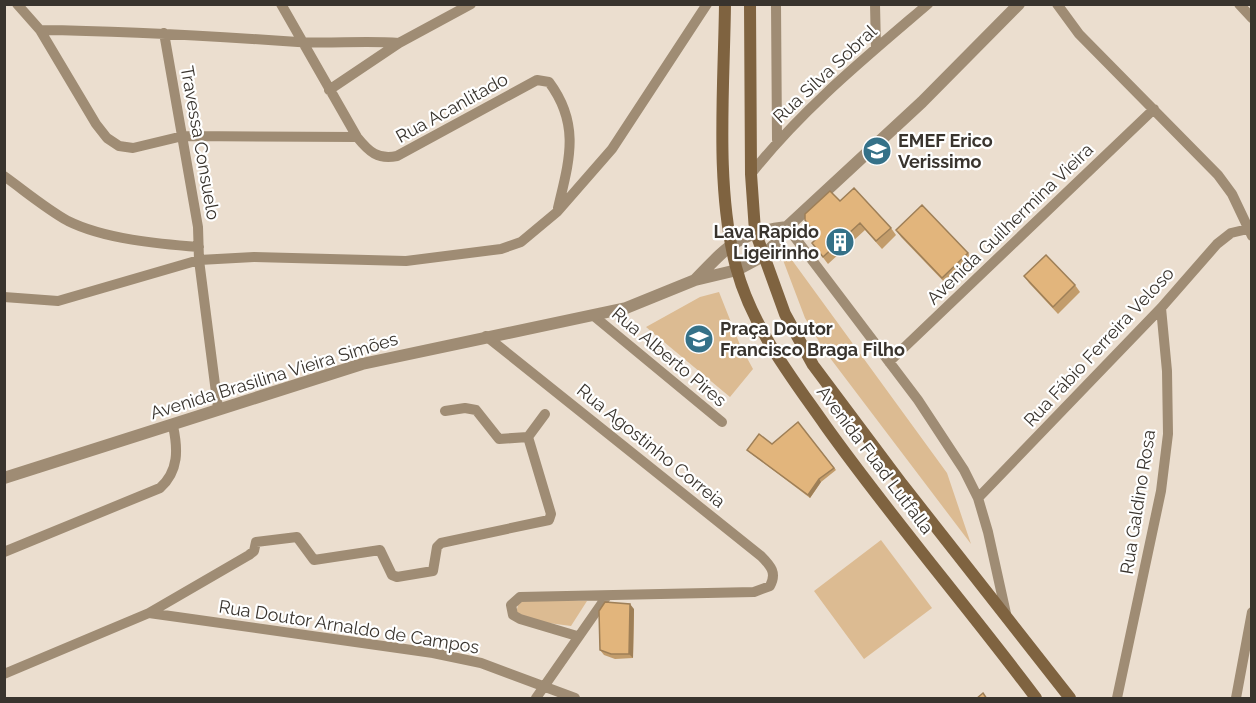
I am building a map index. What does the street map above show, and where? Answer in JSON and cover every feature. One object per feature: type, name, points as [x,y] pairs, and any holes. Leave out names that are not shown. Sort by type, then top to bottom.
[{"type":"main road","name":"Avenida Fuad Lutfalla","points":[[725,4],[724,185],[731,244],[737,270],[756,322],[780,360],[865,480],[1036,699]]},
{"type":"main road","name":"Avenida Fuad Lutfalla","points":[[750,4],[751,174],[755,231],[785,314],[813,365],[1070,699]]},
{"type":"street","points":[[4,8],[17,4],[40,30],[107,138],[119,146],[133,148],[183,136],[357,137]]},
{"type":"street","name":"Rua Acanlitado","points":[[281,4],[357,137],[367,150],[376,156],[397,156],[537,80],[545,80],[551,85],[571,131],[568,163],[557,212]]},
{"type":"street","points":[[329,90],[399,43],[471,4]]},
{"type":"street","points":[[4,297],[58,301],[199,260],[254,257],[406,261],[501,249],[521,242],[557,212],[612,148],[707,4]]},
{"type":"street","points":[[776,4],[777,140]]},
{"type":"street","points":[[875,4],[876,48]]},
{"type":"street","name":"Rua Silva Sobral","points":[[751,174],[777,140],[876,48],[928,4]]},
{"type":"street","points":[[787,227],[922,102],[1019,4]]},
{"type":"street","points":[[1057,4],[1080,33],[1218,175],[1232,194],[1251,231]]},
{"type":"street","points":[[1239,4],[1251,18]]},
{"type":"street","points":[[40,30],[164,33],[301,42],[399,43]]},
{"type":"street","name":"Travessa Consuelo","points":[[164,33],[198,227],[199,260],[218,408]]},
{"type":"street","name":"Avenida Guilhermina Vieira","points":[[889,362],[1154,109]]},
{"type":"street","points":[[4,176],[70,222],[98,232],[165,244],[199,247]]},
{"type":"street","name":"Avenida Brasilina Vieira Simões","points":[[694,280],[731,244],[755,231],[787,227]]},
{"type":"street","name":"Avenida Brasilina Vieira Simões","points":[[4,478],[362,364],[486,336],[595,317],[626,308],[694,280],[737,270],[763,256],[787,227]]},
{"type":"street","name":"Avenida Fuad Lutfalla","points":[[787,227],[948,442],[978,498],[999,574],[1007,618]]},
{"type":"street","name":"Rua Fábio Ferreira Veloso","points":[[978,498],[1161,308],[1225,237],[1251,231]]},
{"type":"street","name":"Rua Galdino Rosa","points":[[1117,699],[1161,491],[1168,434],[1167,371],[1161,308]]},
{"type":"street","name":"Rua Alberto Pires","points":[[595,317],[722,422]]},
{"type":"street","name":"Rua Agostinho Correia","points":[[486,336],[761,556],[771,566],[774,573],[770,586],[763,590],[606,596]]},
{"type":"street","points":[[445,411],[465,408],[476,410],[499,439],[528,437],[545,414]]},
{"type":"street","points":[[4,552],[160,488],[172,476],[175,464],[177,445],[173,426]]},
{"type":"street","points":[[4,674],[149,613],[249,555],[254,551],[256,542],[293,536],[300,539],[309,557],[314,560],[377,549],[383,552],[394,577],[431,572],[435,566],[437,547],[441,543],[549,519],[550,514],[528,437]]},
{"type":"street","points":[[577,636],[520,620],[513,615],[511,605],[520,597],[606,596]]},
{"type":"street","points":[[536,699],[606,596]]},
{"type":"street","points":[[1236,699],[1251,612]]},
{"type":"street","name":"Rua Doutor Arnaldo de Campos","points":[[149,613],[433,653],[481,663],[575,699]]},
{"type":"shaded area","points":[[789,256],[947,473],[971,544],[824,350],[805,318],[783,260]]},
{"type":"shaded area","name":"Praça Doutor Francisco Braga Filho","points":[[719,292],[740,345],[753,369],[730,397],[646,327],[700,297]]},
{"type":"shaded area","points":[[881,540],[932,608],[864,659],[814,591]]},
{"type":"shaded area","points":[[530,598],[587,601],[571,626],[526,620],[516,613],[519,601]]},
{"type":"building","points":[[854,188],[891,228],[876,241],[860,223],[823,257],[812,243],[818,237],[805,220],[805,214],[830,191],[840,201]]},
{"type":"building","points":[[922,205],[968,253],[942,278],[896,230]]},
{"type":"building","points":[[1046,255],[1075,285],[1053,307],[1024,276]]},
{"type":"building","points":[[798,422],[834,468],[819,479],[808,495],[747,450],[759,434],[772,444]]},
{"type":"building","points":[[605,602],[630,604],[629,654],[611,654],[600,650],[599,611]]},
{"type":"building","points":[[983,693],[987,699],[976,699]]},
{"type":"place","name":"EMEF Erico Verissimo","points":[[877,151]]},
{"type":"place","name":"Lava Rapido Ligeirinho","points":[[840,242]]},
{"type":"place","name":"Praça Doutor Francisco Braga Filho","points":[[699,339]]}]
